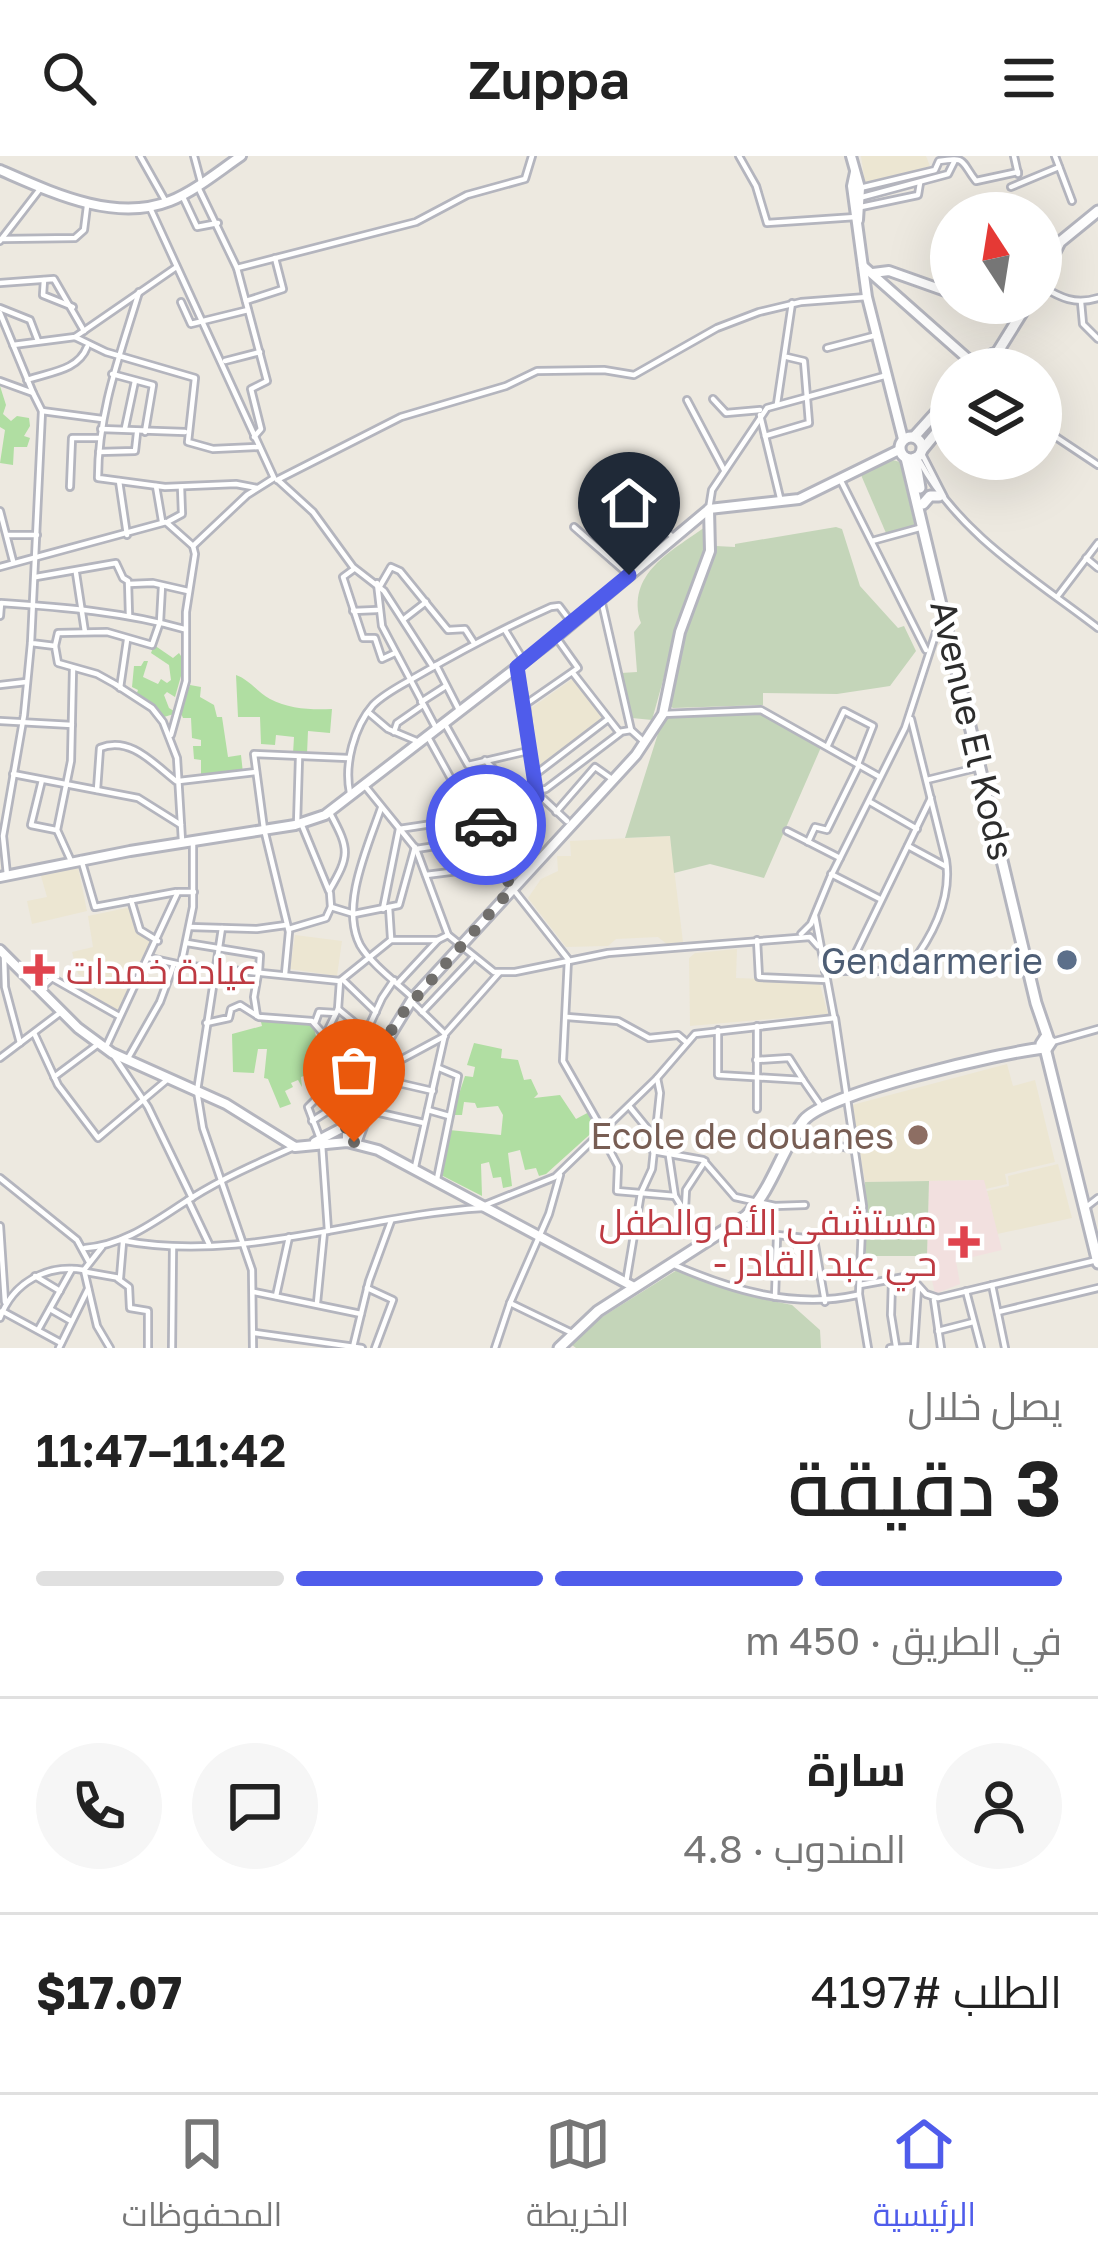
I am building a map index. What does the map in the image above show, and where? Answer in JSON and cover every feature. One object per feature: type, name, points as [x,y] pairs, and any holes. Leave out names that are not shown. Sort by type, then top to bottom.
[{"type":"main road","points":[[1062,240],[1098,211]]},
{"type":"main road","points":[[928,540],[914,450],[930,427]]},
{"type":"main road","points":[[914,450],[930,440]]},
{"type":"main road","name":"Avenue El Kods","points":[[914,450],[923,527],[1098,1245]]},
{"type":"main road","points":[[922,504],[930,496],[943,499]]},
{"type":"main road","points":[[560,1348],[630,1285],[738,1221],[756,1204],[805,1119],[822,1107],[1046,1043]]},
{"type":"main road","name":"Avenue El Kods","points":[[1090,1204],[1098,1261]]},
{"type":"street","points":[[140,156],[166,202]]},
{"type":"street","points":[[194,156],[199,184],[237,268],[267,382],[251,389],[261,429],[254,437]]},
{"type":"street","points":[[0,170],[87,203],[150,206],[182,195],[241,156]]},
{"type":"street","points":[[237,268],[416,222],[467,195],[523,180],[532,156]]},
{"type":"street","points":[[739,156],[756,186],[767,223],[920,194],[920,182]]},
{"type":"street","points":[[851,156],[866,295],[899,422],[943,499],[962,522],[1098,628]]},
{"type":"street","points":[[1014,156],[1021,182]]},
{"type":"street","points":[[1055,156],[1072,201]]},
{"type":"street","points":[[858,205],[954,157]]},
{"type":"street","points":[[938,165],[951,172],[954,157]]},
{"type":"street","points":[[954,157],[967,165],[974,181],[1018,172]]},
{"type":"street","points":[[858,205],[920,182],[938,165]]},
{"type":"street","points":[[1011,188],[1058,167]]},
{"type":"street","points":[[2,240],[40,188]]},
{"type":"street","points":[[182,195],[197,227],[218,223]]},
{"type":"street","points":[[2,240],[75,238],[83,230],[87,203]]},
{"type":"street","points":[[150,206],[276,479],[314,512],[355,568],[378,585],[435,666],[460,712]]},
{"type":"street","points":[[246,302],[283,289],[275,257]]},
{"type":"street","points":[[863,266],[956,348]]},
{"type":"street","points":[[13,345],[75,338],[175,268]]},
{"type":"street","points":[[864,280],[889,271],[930,285]]},
{"type":"street","points":[[44,280],[43,295],[73,307]]},
{"type":"street","points":[[0,283],[55,280],[85,332]]},
{"type":"street","points":[[193,546],[257,488],[415,411],[506,386],[544,370],[634,375],[726,324],[792,303],[866,295],[881,283]]},
{"type":"street","points":[[139,292],[102,419],[98,478],[156,486],[257,488]]},
{"type":"street","points":[[1062,297],[1082,302],[1098,298]]},
{"type":"street","points":[[181,302],[189,324],[248,310]]},
{"type":"street","points":[[1082,302],[1083,325],[1098,339]]},
{"type":"street","points":[[777,404],[792,303]]},
{"type":"street","points":[[0,311],[30,320],[38,341]]},
{"type":"street","points":[[0,311],[42,410],[31,643],[3,836],[3,876],[299,824],[330,813],[556,637],[709,508],[806,496],[914,450]]},
{"type":"street","points":[[827,348],[875,335]]},
{"type":"street","points":[[75,338],[195,378],[188,442],[213,449],[260,447]]},
{"type":"street","points":[[27,380],[67,368],[83,356],[88,345]]},
{"type":"street","points":[[223,361],[260,352]]},
{"type":"street","points":[[765,436],[808,424],[804,361],[787,357]]},
{"type":"street","points":[[112,374],[153,386],[146,432]]},
{"type":"street","points":[[334,1143],[375,1050],[412,998],[567,821],[643,746],[662,712],[680,632],[710,551],[709,497],[762,413],[777,404],[886,376]]},
{"type":"street","points":[[0,381],[33,393]]},
{"type":"street","points":[[124,431],[135,381]]},
{"type":"street","points":[[713,399],[728,414],[762,413]]},
{"type":"street","points":[[687,400],[724,470]]},
{"type":"street","points":[[42,410],[102,419]]},
{"type":"street","points":[[762,413],[781,502]]},
{"type":"street","points":[[100,429],[187,432]]},
{"type":"street","points":[[98,452],[136,450],[137,432]]},
{"type":"street","points":[[70,487],[72,438],[99,438]]},
{"type":"street","points":[[1062,441],[1098,465]]},
{"type":"street","points":[[840,479],[927,652]]},
{"type":"street","points":[[119,481],[127,536]]},
{"type":"street","points":[[127,1060],[187,943],[194,892],[171,735],[187,673],[188,591],[195,555],[193,546],[164,523],[156,486]]},
{"type":"street","points":[[0,567],[164,523],[182,514],[181,487]]},
{"type":"street","points":[[0,511],[13,561]]},
{"type":"street","points":[[612,560],[651,521],[674,537]]},
{"type":"street","points":[[574,527],[629,575]]},
{"type":"street","points":[[872,542],[923,527]]},
{"type":"street","points":[[8,535],[37,535]]},
{"type":"street","points":[[1057,597],[1098,544]]},
{"type":"street","points":[[1086,559],[1098,568]]},
{"type":"street","points":[[36,577],[116,563],[129,584],[129,616]]},
{"type":"street","points":[[474,643],[465,629],[448,630],[392,567],[378,585],[379,609],[395,653],[422,703],[467,764],[530,751]]},
{"type":"street","points":[[355,568],[343,577],[363,638],[375,638],[382,658],[395,653]]},
{"type":"street","points":[[75,570],[85,632]]},
{"type":"street","points":[[129,584],[188,591]]},
{"type":"street","points":[[162,586],[160,622],[152,645],[107,632],[85,632],[58,633],[55,646],[56,662],[97,674],[152,708],[171,735]]},
{"type":"street","points":[[601,599],[631,730],[642,740]]},
{"type":"street","points":[[404,619],[427,602]]},
{"type":"street","points":[[0,616],[1,603],[129,616],[186,629]]},
{"type":"street","points":[[352,798],[350,758],[368,712],[382,697],[474,643],[557,606],[572,623]]},
{"type":"street","points":[[353,611],[379,609]]},
{"type":"street","points":[[795,936],[809,927],[910,715],[944,609]]},
{"type":"street","points":[[503,628],[520,664],[536,794],[567,821]]},
{"type":"street","points":[[526,704],[578,668],[556,637]]},
{"type":"street","points":[[120,688],[128,640]]},
{"type":"street","points":[[31,643],[55,646]]},
{"type":"street","points":[[74,668],[68,785],[57,830],[76,860],[95,907],[194,892]]},
{"type":"street","points":[[573,674],[620,734]]},
{"type":"street","points":[[0,685],[26,682]]},
{"type":"street","points":[[394,732],[397,723],[446,686]]},
{"type":"street","points":[[662,712],[759,709],[880,777]]},
{"type":"street","points":[[808,842],[815,827],[827,830],[875,727],[843,711],[827,747]]},
{"type":"street","points":[[368,712],[394,732],[424,740],[510,886],[568,959],[565,1068],[586,1096],[617,1164],[617,1191],[675,1196]]},
{"type":"street","points":[[510,886],[611,777],[662,712]]},
{"type":"street","points":[[825,970],[894,971],[912,965],[946,899],[947,867],[910,715]]},
{"type":"street","points":[[532,777],[608,719]]},
{"type":"street","points":[[0,721],[72,725]]},
{"type":"street","points":[[478,829],[547,789],[631,730]]},
{"type":"street","points":[[97,790],[100,746],[111,744],[133,747],[179,782],[256,772]]},
{"type":"street","points":[[285,974],[288,927],[264,830],[257,753],[350,758]]},
{"type":"street","points":[[190,927],[288,927],[321,921],[331,908],[329,892],[299,824],[299,757]]},
{"type":"street","points":[[485,760],[526,802]]},
{"type":"street","points":[[927,780],[981,766]]},
{"type":"street","points":[[556,812],[595,767],[611,777]]},
{"type":"street","points":[[0,777],[139,797],[181,825]]},
{"type":"street","points":[[42,780],[31,825],[57,830]]},
{"type":"street","points":[[365,786],[415,848],[448,935],[499,973]]},
{"type":"street","points":[[847,971],[932,797]]},
{"type":"street","points":[[868,801],[917,829]]},
{"type":"street","points":[[381,806],[360,874],[354,914],[358,940],[445,1035]]},
{"type":"street","points":[[329,892],[347,857],[346,841],[330,813]]},
{"type":"street","points":[[399,829],[472,818]]},
{"type":"street","points":[[392,940],[386,908],[399,829]]},
{"type":"street","points":[[787,831],[840,858]]},
{"type":"street","points":[[415,848],[483,838]]},
{"type":"street","points":[[908,846],[947,867]]},
{"type":"street","points":[[331,908],[354,914],[400,903],[415,848]]},
{"type":"street","points":[[426,875],[499,866]]},
{"type":"street","points":[[831,874],[881,900]]},
{"type":"street","points":[[54,1077],[105,1049],[178,892]]},
{"type":"street","points":[[131,901],[140,930],[158,941]]},
{"type":"street","points":[[815,911],[863,1206],[859,1294],[868,1348]]},
{"type":"street","points":[[222,928],[197,1091],[203,1128],[244,1242],[254,1292],[254,1348]]},
{"type":"street","points":[[312,1121],[330,1110],[376,1012],[396,982],[448,935]]},
{"type":"street","points":[[370,1071],[385,1068],[445,1035],[499,973],[568,959],[795,936],[810,937],[818,946]]},
{"type":"street","points":[[325,1036],[337,1011],[342,980],[392,940],[439,940]]},
{"type":"street","points":[[757,940],[759,977],[827,980]]},
{"type":"street","points":[[187,943],[260,955],[254,997],[257,1016]]},
{"type":"street","points":[[149,958],[178,965],[342,980],[376,1012]]},
{"type":"street","points":[[422,1012],[473,958]]},
{"type":"street","points":[[2,960],[2,987],[20,1043]]},
{"type":"street","points":[[2,960],[105,1049],[241,1113],[295,1147]]},
{"type":"street","points":[[40,989],[52,978],[119,1016]]},
{"type":"street","points":[[353,1142],[345,1130],[370,1071],[412,998]]},
{"type":"street","points":[[205,1023],[229,1018],[231,1010],[240,1005],[257,1016],[315,1024],[325,1036],[358,1050]]},
{"type":"street","points":[[315,1024],[319,1012],[337,1011],[366,1033]]},
{"type":"street","points":[[0,1058],[61,1012]]},
{"type":"street","points":[[567,1018],[618,1021],[644,1037],[678,1035],[686,1042]]},
{"type":"street","points":[[122,1240],[173,1247],[244,1242],[486,1206],[546,1183],[562,1171],[698,1032],[835,1018]]},
{"type":"street","points":[[757,1026],[757,1109]]},
{"type":"street","points":[[1046,1043],[1098,1029]]},
{"type":"street","points":[[718,1030],[717,1074],[803,1080]]},
{"type":"street","points":[[34,1033],[54,1077],[98,1138],[168,1079]]},
{"type":"street","points":[[415,1167],[445,1035]]},
{"type":"street","points":[[317,1305],[326,1231],[321,1141],[308,1106],[326,1090],[344,1045]]},
{"type":"street","points":[[105,1049],[144,1102],[210,1245]]},
{"type":"street","points":[[756,1060],[789,1058],[822,1107]]},
{"type":"street","points":[[436,1179],[458,1076],[438,1067]]},
{"type":"street","points":[[353,1142],[371,1111],[385,1068]]},
{"type":"street","points":[[321,1141],[353,1142],[415,1167],[630,1285],[641,1193],[651,1172],[660,1093],[657,1078]]},
{"type":"street","points":[[381,1079],[433,1091]]},
{"type":"street","points":[[326,1090],[337,1096]]},
{"type":"street","points":[[629,1106],[655,1138]]},
{"type":"street","points":[[428,1110],[449,1116]]},
{"type":"street","points":[[371,1111],[425,1123]]},
{"type":"street","points":[[85,1248],[122,1240],[222,1181],[340,1130]]},
{"type":"street","points":[[796,1134],[856,1150]]},
{"type":"street","points":[[268,1158],[275,1150],[275,1137]]},
{"type":"street","points":[[653,1151],[706,1161],[733,1196],[756,1204],[805,1205]]},
{"type":"street","points":[[670,1156],[675,1196],[704,1244]]},
{"type":"street","points":[[685,1208],[686,1190],[706,1161]]},
{"type":"street","points":[[495,1348],[562,1171]]},
{"type":"street","points":[[0,1178],[85,1248],[89,1262]]},
{"type":"street","points":[[353,1347],[367,1288],[392,1221]]},
{"type":"street","points":[[738,1221],[777,1235],[814,1239],[826,1302]]},
{"type":"street","points":[[0,1226],[1,1314],[60,1345],[89,1288]]},
{"type":"street","points":[[776,1297],[777,1235]]},
{"type":"street","points":[[275,1298],[290,1237]]},
{"type":"street","points":[[118,1279],[122,1240]]},
{"type":"street","points":[[102,1247],[85,1271],[98,1326],[110,1348]]},
{"type":"street","points":[[172,1348],[173,1247]]},
{"type":"street","points":[[934,1298],[1098,1261]]},
{"type":"street","points":[[672,1264],[776,1297],[826,1302],[859,1294]]},
{"type":"street","points":[[4,1299],[47,1270],[72,1268],[118,1279],[129,1287],[130,1308],[148,1311],[148,1348]]},
{"type":"street","points":[[38,1330],[72,1268]]},
{"type":"street","points":[[35,1276],[60,1291]]},
{"type":"street","points":[[860,1285],[910,1276],[934,1298],[941,1348]]},
{"type":"street","points":[[892,1280],[893,1347],[914,1347],[918,1286]]},
{"type":"street","points":[[992,1285],[1005,1348]]},
{"type":"street","points":[[367,1288],[393,1300],[375,1348]]},
{"type":"street","points":[[998,1312],[1098,1288]]},
{"type":"street","points":[[254,1292],[361,1314]]},
{"type":"street","points":[[966,1292],[981,1348]]},
{"type":"street","points":[[510,1303],[572,1334]]},
{"type":"street","points":[[50,1310],[71,1321]]},
{"type":"street","points":[[938,1331],[974,1322]]},
{"type":"street","points":[[254,1332],[362,1348]]},
{"type":"shaded area","points":[[861,156],[926,156],[930,166],[865,185]]},
{"type":"shaded area","points":[[575,677],[604,720],[535,773],[530,709]]},
{"type":"shaded area","points":[[670,836],[683,942],[667,944],[658,937],[566,947],[528,898],[541,879],[558,871],[557,856],[571,856],[570,841]]},
{"type":"shaded area","points":[[77,862],[87,911],[32,924],[27,901],[47,897],[39,869]]},
{"type":"shaded area","points":[[131,907],[137,931],[154,942],[117,1012],[77,990],[85,978],[78,974],[72,952],[93,947],[88,916]]},
{"type":"shaded area","points":[[295,935],[342,941],[337,976],[290,969]]},
{"type":"shaded area","points":[[737,949],[736,978],[819,981],[828,1014],[690,1026],[689,958],[695,953]]},
{"type":"shaded area","name":"Ecole de douanes","points":[[1007,1064],[1013,1086],[1035,1080],[1055,1162],[1005,1174],[1007,1184],[986,1189],[983,1180],[865,1182],[852,1105]]},
{"type":"shaded area","points":[[1058,1164],[1072,1218],[997,1234],[987,1191],[1009,1186],[1008,1176]]},
{"type":"shaded area","name":"مستشفي الأم والطفل - حي عبد القادر","points":[[984,1180],[1002,1250],[956,1261],[960,1284],[935,1294],[927,1256],[929,1181]]},
{"type":"green space","points":[[0,386],[6,405],[3,414],[11,421],[17,416],[29,418],[24,436],[30,438],[27,447],[14,447],[13,465],[0,463],[5,430],[0,427]]},
{"type":"green space","points":[[889,459],[900,462],[915,526],[886,533],[861,475]]},
{"type":"green space","points":[[705,527],[706,549],[652,720],[632,718],[621,673],[637,672],[634,632],[641,623],[640,591],[666,555]]},
{"type":"green space","points":[[842,529],[860,586],[898,628],[904,626],[916,651],[890,686],[837,694],[763,693],[763,705],[673,708],[666,704],[684,633],[716,546],[735,547]]},
{"type":"green space","points":[[154,645],[173,658],[179,653],[185,662],[175,697],[164,695],[177,713],[164,717],[166,723],[135,698],[138,690],[132,687],[134,666],[144,661],[148,661],[143,677],[158,684],[161,679],[171,680],[169,665],[151,653]]},
{"type":"green space","points":[[236,675],[277,702],[332,709],[330,733],[308,731],[307,754],[293,754],[294,737],[276,735],[275,745],[261,744],[260,717],[238,717]]},
{"type":"green space","points":[[190,685],[201,687],[200,697],[222,717],[228,757],[241,755],[243,773],[201,777],[201,760],[194,759],[193,746],[201,746],[201,740],[192,738],[191,718],[183,718],[180,711]]},
{"type":"green space","points":[[757,710],[822,745],[764,878],[710,864],[674,873],[670,836],[625,838],[667,716]]},
{"type":"green space","points":[[260,1018],[313,1024],[317,1040],[310,1048],[324,1058],[321,1078],[317,1071],[301,1077],[302,1087],[298,1080],[291,1083],[293,1087],[285,1091],[291,1104],[280,1108],[264,1078],[267,1049],[258,1049],[254,1073],[233,1072],[232,1034],[262,1026]]},
{"type":"green space","points":[[474,1043],[502,1049],[501,1058],[518,1060],[524,1080],[531,1079],[538,1094],[534,1098],[560,1095],[576,1119],[591,1111],[597,1128],[539,1176],[536,1168],[525,1170],[520,1150],[508,1153],[512,1186],[503,1188],[501,1177],[493,1178],[489,1162],[481,1164],[482,1196],[441,1175],[449,1130],[501,1135],[503,1115],[498,1106],[477,1108],[475,1103],[464,1102],[462,1115],[452,1115],[465,1076],[473,1077],[475,1067],[467,1065]]},
{"type":"green space","points":[[929,1181],[927,1256],[866,1256],[865,1182]]},
{"type":"green space","points":[[677,1270],[753,1297],[792,1305],[820,1330],[821,1348],[572,1345],[586,1327]]},
{"type":"way so far","points":[[354,1142],[347,1142],[345,1130],[385,1040],[413,998],[512,888],[478,829],[486,825]]},
{"type":"place","name":"Gendarmerie","points":[[1067,960]]},
{"type":"place","name":"عيادة خمدات","points":[[39,970]]},
{"type":"place","name":"Ecole de douanes","points":[[918,1135]]},
{"type":"place","name":"مستشفي الأم والطفل - حي عبد القادر","points":[[964,1242]]},
{"type":"route","points":[[486,825],[537,797],[517,667],[629,575]]}]
